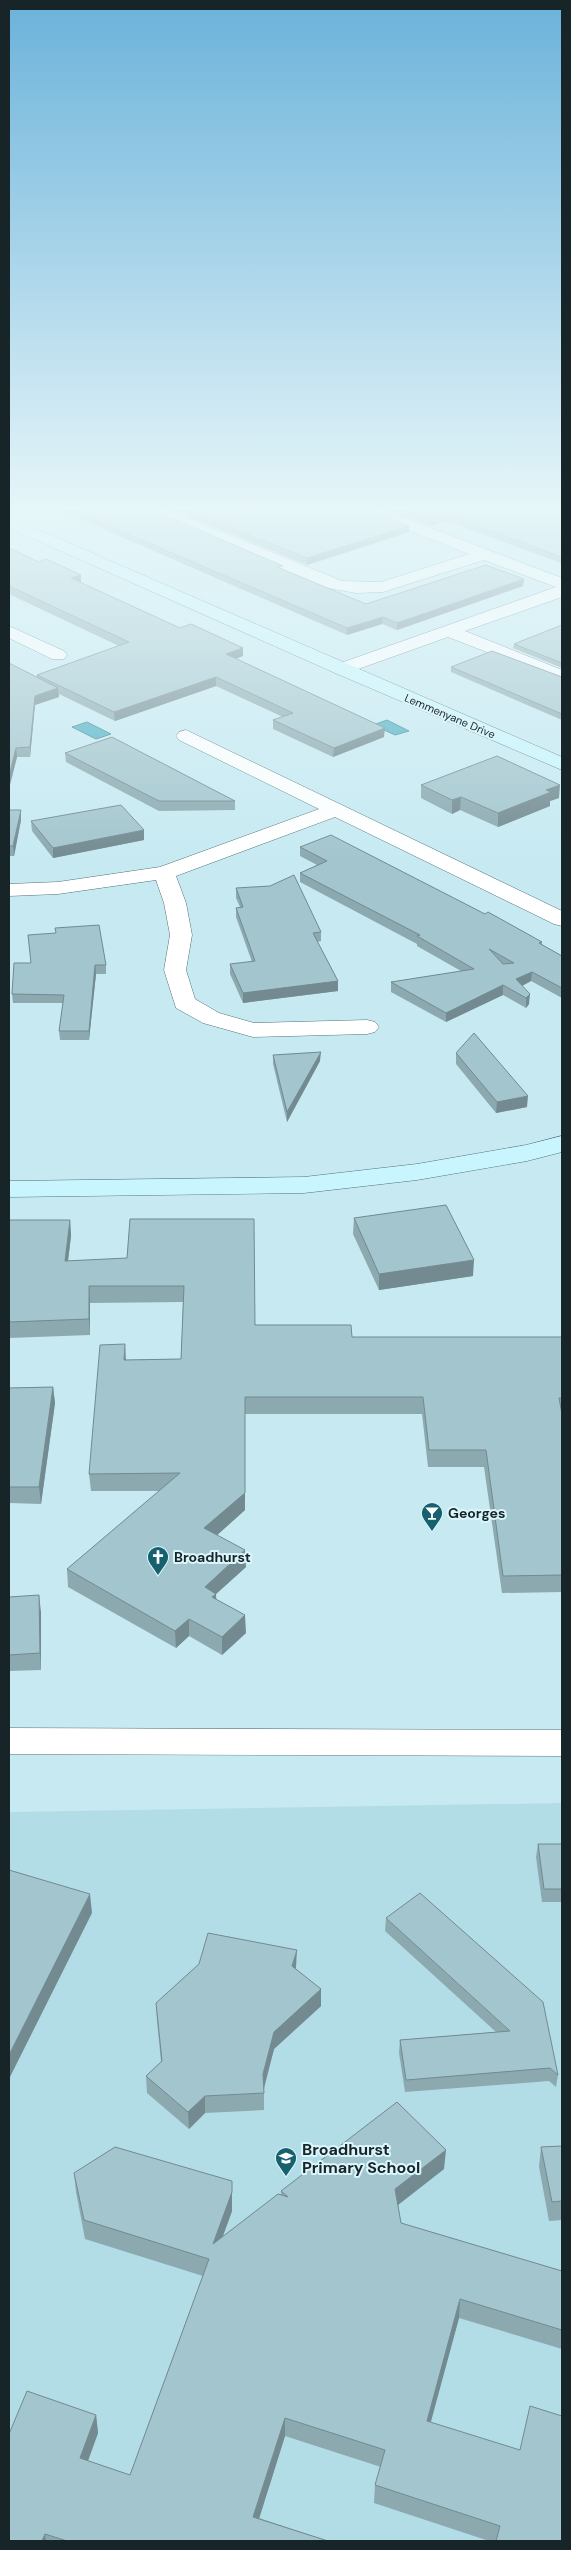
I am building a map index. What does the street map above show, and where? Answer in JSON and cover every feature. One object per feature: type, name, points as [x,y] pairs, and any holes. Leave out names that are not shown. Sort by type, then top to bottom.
[{"type":"street","name":"Lemmenyane Drive","points":[[239,624],[562,764]]},
{"type":"street","points":[[341,669],[469,624]]},
{"type":"street","points":[[9,631],[58,655]]},
{"type":"street","points":[[449,631],[562,676]]},
{"type":"street","points":[[186,736],[562,920]]},
{"type":"street","points":[[9,890],[58,888],[164,873],[337,809]]},
{"type":"street","points":[[164,873],[175,903],[181,935],[175,970],[184,1003],[211,1018],[253,1030],[367,1027]]},
{"type":"street","points":[[9,1189],[304,1185],[417,1172],[527,1153],[562,1144]]},
{"type":"street","points":[[9,1741],[562,1743]]},
{"type":"shaded area","name":"Broadhurst Primary School","points":[[562,1803],[562,2541],[9,2541],[9,1812]]},
{"type":"water","points":[[387,720],[409,731],[395,735],[373,725]]},
{"type":"water","points":[[87,722],[111,734],[96,739],[72,727]]},
{"type":"building","points":[[90,624],[171,624],[180,628],[191,624],[243,648],[226,654],[385,728],[334,748],[273,720],[293,713],[216,677],[114,712],[37,675],[129,642]]},
{"type":"building","points":[[338,624],[360,624],[347,628]]},
{"type":"building","points":[[562,625],[562,663],[514,644]]},
{"type":"building","points":[[492,651],[562,677],[562,714],[451,667]]},
{"type":"building","points":[[9,663],[58,688],[35,696],[30,747],[16,748],[9,776]]},
{"type":"building","points":[[112,737],[235,801],[159,801],[65,753]]},
{"type":"building","points":[[497,756],[560,785],[546,790],[551,792],[498,813],[461,797],[452,800],[421,785]]},
{"type":"building","points":[[121,805],[144,830],[53,848],[31,821]]},
{"type":"building","points":[[9,810],[21,810],[13,846],[9,846]]},
{"type":"building","points":[[331,835],[485,914],[488,912],[542,942],[539,943],[562,956],[562,988],[532,972],[516,979],[530,994],[526,998],[503,985],[446,1013],[391,982],[474,969],[417,936],[420,935],[300,873],[327,861],[300,847]],"holes":[[[489,949],[514,963],[503,964]]]},
{"type":"building","points":[[294,875],[321,932],[313,933],[338,981],[243,993],[230,964],[255,961],[236,908],[243,907],[236,888],[270,886]]},
{"type":"building","points":[[99,925],[106,965],[95,965],[89,1031],[59,1031],[64,995],[12,994],[14,963],[31,963],[28,935],[56,933],[55,928]]},
{"type":"building","points":[[474,1033],[528,1096],[497,1102],[456,1053]]},
{"type":"building","points":[[321,1052],[287,1112],[273,1055]]},
{"type":"building","points":[[446,1205],[474,1260],[379,1274],[354,1218]]},
{"type":"building","points":[[130,1219],[254,1219],[255,1325],[351,1325],[352,1337],[562,1337],[562,1398],[559,1398],[562,1414],[562,1575],[503,1576],[486,1450],[429,1450],[423,1397],[245,1397],[245,1493],[204,1528],[245,1550],[205,1587],[216,1594],[212,1597],[245,1615],[222,1637],[189,1619],[175,1631],[67,1569],[180,1473],[89,1474],[100,1345],[125,1344],[124,1360],[181,1359],[184,1286],[89,1286],[89,1319],[9,1322],[9,1220],[70,1220],[65,1261],[127,1258]]},
{"type":"building","points":[[53,1387],[39,1487],[9,1487],[9,1388]]},
{"type":"building","points":[[39,1595],[40,1653],[9,1655],[9,1597]]},
{"type":"building","points":[[538,1844],[562,1844],[562,1889],[544,1889]]},
{"type":"building","points":[[9,1870],[90,1894],[9,2055]]},
{"type":"building","points":[[420,1893],[543,2002],[558,2075],[550,2068],[406,2080],[400,2040],[510,2031],[386,1918]]},
{"type":"building","points":[[208,1933],[297,1950],[292,1966],[321,1989],[274,2032],[263,2074],[264,2093],[205,2096],[188,2112],[146,2076],[162,2061],[156,2003],[199,1964]]},
{"type":"building","points":[[397,2102],[446,2150],[395,2189],[401,2223],[562,2271],[562,2330],[460,2299],[427,2421],[520,2450],[530,2406],[562,2416],[562,2541],[496,2541],[500,2526],[375,2485],[385,2450],[285,2418],[253,2517],[328,2541],[67,2541],[45,2534],[42,2541],[9,2541],[9,2434],[27,2391],[96,2415],[80,2458],[130,2475],[209,2259],[84,2220],[74,2173],[115,2147],[232,2181],[232,2192],[213,2244],[278,2194],[288,2197],[281,2191]]},
{"type":"building","points":[[562,2146],[562,2201],[552,2202],[541,2147]]},
{"type":"place","name":"Georges","points":[[432,1532]]},
{"type":"place","name":"Broadhurst","points":[[158,1576]]},
{"type":"place","name":"Broadhurst Primary School","points":[[286,2177]]}]
